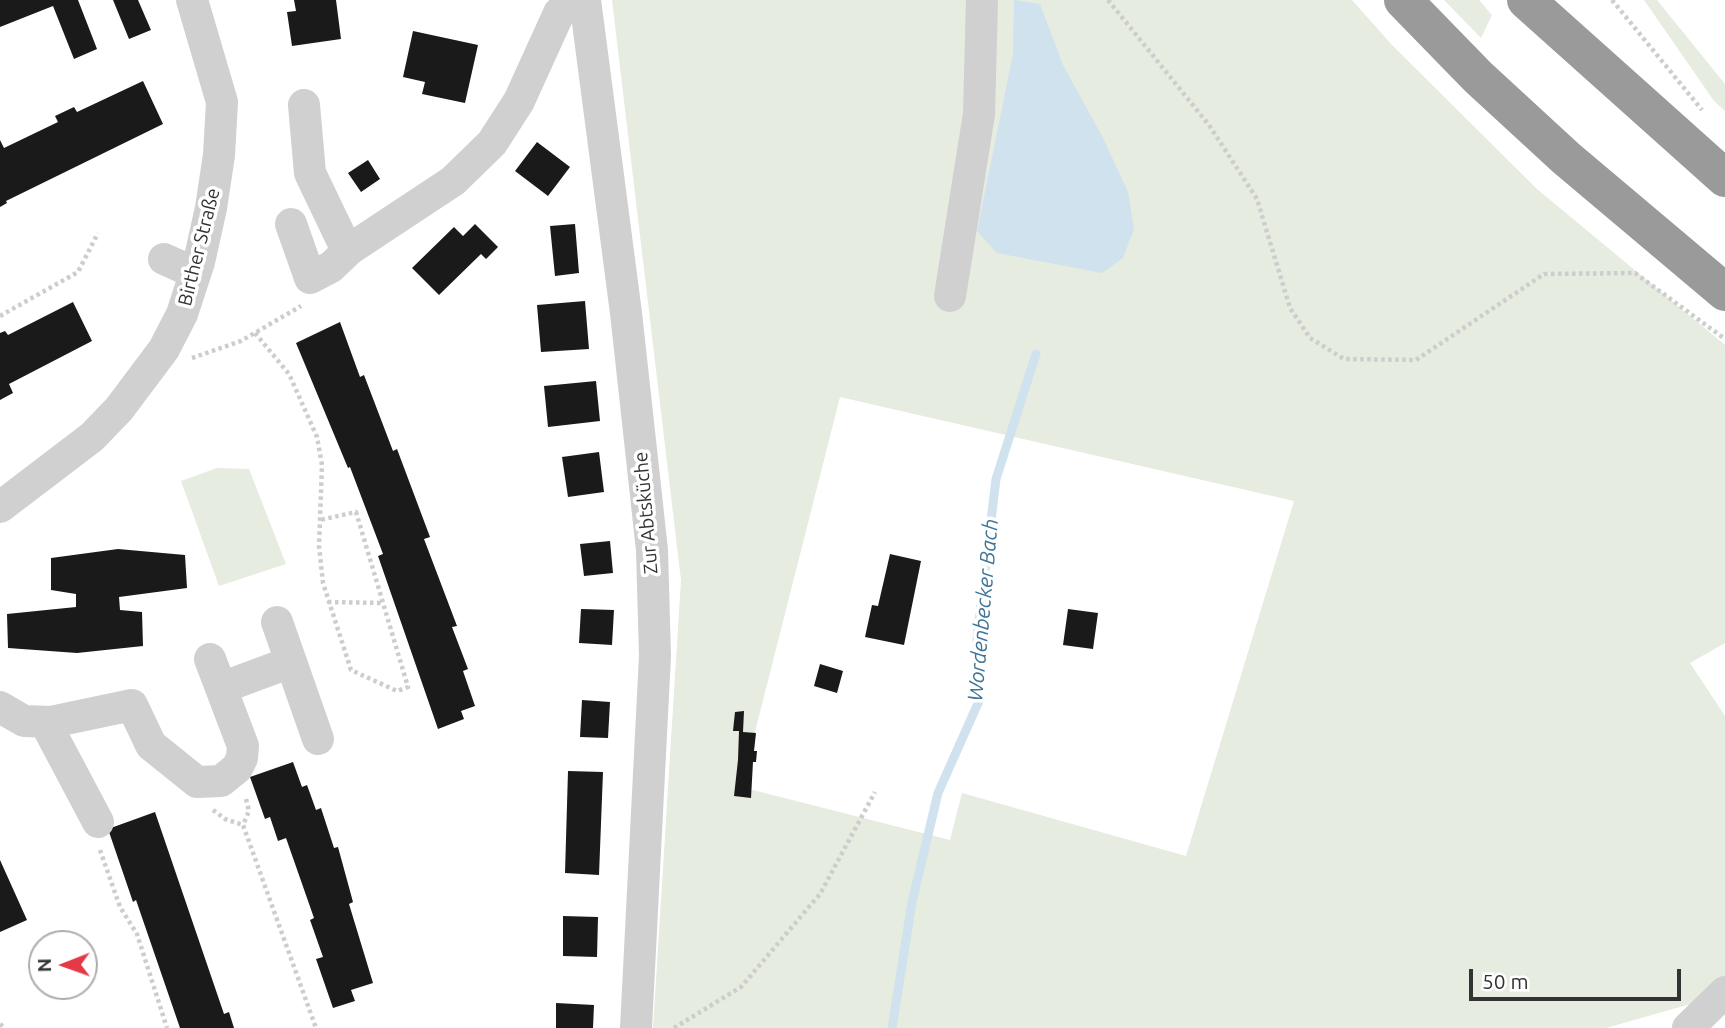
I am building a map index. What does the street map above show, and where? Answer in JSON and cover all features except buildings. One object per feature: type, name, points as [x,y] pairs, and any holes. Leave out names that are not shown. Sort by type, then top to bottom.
[{"type":"highway","points":[[1403,0],[1478,77],[1566,158],[1725,292]]},
{"type":"highway","points":[[1526,0],[1725,177]]},
{"type":"street","name":"Birther Straße","points":[[0,508],[92,437],[127,400],[167,343],[183,314],[195,273],[219,155],[222,102],[192,0]]},
{"type":"street","points":[[291,224],[310,278],[331,267],[350,249],[391,219],[453,181],[492,142],[519,101],[559,13],[573,0]]},
{"type":"street","name":"Zur Abtsküche","points":[[585,0],[626,313],[652,550],[655,656],[636,1028]]},
{"type":"street","points":[[950,296],[979,114],[982,0]]},
{"type":"street","points":[[303,104],[310,173],[343,242],[350,249]]},
{"type":"street","points":[[164,259],[195,273]]},
{"type":"street","points":[[277,622],[318,739]]},
{"type":"street","points":[[0,707],[24,721],[45,722],[76,719],[132,705],[151,745],[197,782],[221,781],[237,768],[242,758],[243,746],[210,659]]},
{"type":"street","points":[[220,688],[291,662]]},
{"type":"street","points":[[45,722],[98,822]]},
{"type":"street","points":[[1688,1028],[1725,992]]},
{"type":"path","points":[[1108,0],[1209,125],[1257,199],[1290,308],[1310,338],[1344,359],[1416,360],[1544,274],[1635,273],[1725,339]]},
{"type":"path","points":[[1612,0],[1708,117]]},
{"type":"path","points":[[0,316],[78,272],[98,233]]},
{"type":"path","points":[[167,343],[192,358],[255,333],[307,301]]},
{"type":"path","points":[[255,333],[289,374],[313,424],[322,465],[319,546],[328,601],[351,670],[397,691],[408,687],[356,512],[320,520]]},
{"type":"path","points":[[328,601],[384,603]]},
{"type":"path","points":[[237,768],[249,811],[243,825],[316,1028]]},
{"type":"path","points":[[674,1028],[741,987],[812,905],[875,792]]},
{"type":"path","points":[[98,822],[96,837],[99,848],[120,907],[137,934],[167,1028]]},
{"type":"path","points":[[0,1024],[5,1028]]},
{"type":"shaded area","points":[[612,0],[1352,0],[1392,45],[1537,189],[1725,345],[1725,643],[1690,663],[1725,716],[1725,976],[1694,1003],[1606,1028],[653,1028],[681,580]],"holes":[[[840,397],[1294,501],[1186,856],[962,793],[950,840],[741,787]]]},
{"type":"shaded area","points":[[1444,0],[1479,0],[1492,15],[1481,38]]},
{"type":"shaded area","points":[[1644,0],[1657,0],[1725,84],[1725,111],[1714,101]]},
{"type":"shaded area","points":[[217,468],[249,469],[286,564],[219,586],[181,481]]},
{"type":"water","points":[[1014,0],[1040,4],[1063,65],[1102,136],[1128,192],[1134,229],[1123,258],[1102,273],[997,253],[977,231],[1013,54]]},
{"type":"waterway","name":"Wordenbecker Bach","points":[[892,1028],[912,902],[938,793],[979,701],[977,638],[996,479],[1036,354]]}]
